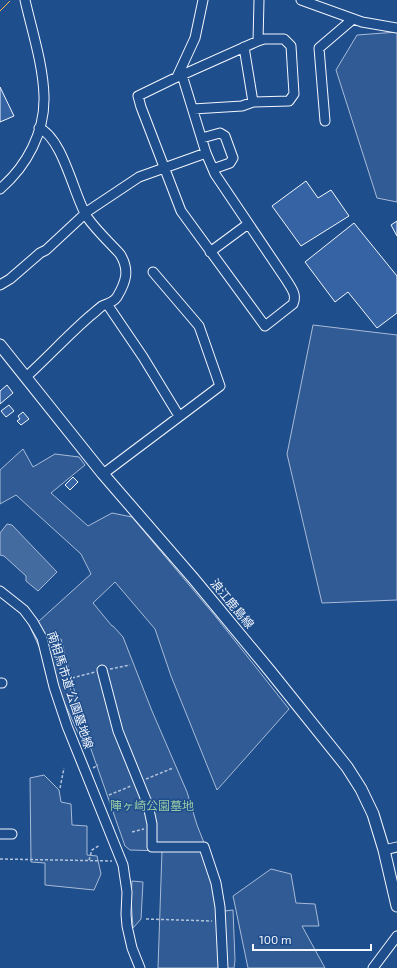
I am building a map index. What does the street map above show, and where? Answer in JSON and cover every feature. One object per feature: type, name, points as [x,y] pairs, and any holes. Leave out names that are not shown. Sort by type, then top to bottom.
[{"type":"main road","name":"浪江鹿島線","points":[[0,345],[102,474],[193,578],[347,767],[361,789],[373,814],[384,850],[397,906]]},
{"type":"street","points":[[0,189],[18,172],[30,154],[39,128],[44,103],[43,81],[25,0]]},
{"type":"street","points":[[193,109],[242,106],[253,102],[289,101],[294,94],[291,46],[284,39],[264,39],[179,76],[138,96],[181,211],[265,326],[293,304],[295,294],[213,169],[206,153],[193,109],[179,76],[195,38],[203,0]]},
{"type":"street","points":[[258,0],[258,41]]},
{"type":"street","points":[[301,0],[353,19],[374,25],[397,28]]},
{"type":"street","points":[[325,121],[319,48],[353,19]]},
{"type":"street","points":[[244,47],[253,102]]},
{"type":"street","points":[[26,377],[87,319],[102,306],[114,300],[122,287],[126,275],[124,261],[120,254],[86,213],[66,165],[51,136],[45,130],[39,128]]},
{"type":"street","points":[[202,138],[220,133],[225,136],[233,158],[230,163],[213,169]]},
{"type":"street","points":[[0,285],[10,279],[40,253],[46,250],[86,213],[139,176],[206,153]]},
{"type":"street","points":[[210,252],[248,224]]},
{"type":"street","points":[[102,474],[220,386],[199,326],[153,272]]},
{"type":"street","points":[[107,304],[147,363],[179,416]]},
{"type":"street","name":"南相馬市道 公園墓地線","points":[[0,591],[24,610],[42,638],[54,687],[67,726],[122,862],[127,886],[127,926],[132,948],[140,968]]},
{"type":"street","points":[[102,670],[114,716],[148,805],[151,816],[152,847],[204,847],[216,883],[220,907],[223,968]]},
{"type":"street","points":[[0,834],[12,834]]},
{"type":"street","points":[[384,850],[397,847]]},
{"type":"street","points":[[372,968],[397,936]]},
{"type":"path","points":[[90,769],[98,766]]},
{"type":"path","points":[[60,788],[64,768]]},
{"type":"path","points":[[132,832],[152,827]]},
{"type":"path","points":[[89,860],[92,850],[100,845]]},
{"type":"path","points":[[0,859],[122,862]]},
{"type":"path","points":[[146,920],[221,921]]},
{"type":"green space","points":[[397,32],[397,202],[377,198],[336,70],[357,35]]},
{"type":"green space","points":[[313,325],[397,335],[397,600],[322,603],[287,454]]},
{"type":"green space","points":[[23,449],[33,467],[55,454],[79,457],[85,465],[51,493],[88,526],[112,513],[132,517],[216,617],[289,709],[217,790],[171,676],[155,629],[115,582],[93,603],[123,637],[152,711],[187,792],[197,825],[212,863],[223,899],[225,911],[233,910],[234,968],[158,968],[162,851],[130,850],[125,846],[85,732],[61,639],[59,639],[70,687],[84,734],[79,735],[31,629],[91,574],[81,554],[16,495],[0,504],[0,470]]},
{"type":"green space","name":"陣ヶ崎公園墓地","points":[[44,775],[59,790],[61,802],[71,804],[72,825],[87,826],[87,855],[97,856],[101,874],[94,890],[45,885],[45,863],[31,862],[30,778]]},
{"type":"green space","points":[[271,869],[291,874],[296,903],[315,904],[319,926],[302,926],[325,968],[248,968],[233,896]]},
{"type":"green space","points":[[132,881],[143,882],[141,919],[133,928],[131,899]]},
{"type":"shaded area","points":[[7,524],[12,525],[57,572],[38,591],[26,581],[26,576],[4,556],[0,555],[0,533]]},
{"type":"building","points":[[0,87],[14,116],[0,122]]},
{"type":"building","points":[[306,181],[318,198],[331,190],[349,216],[301,246],[272,206]]},
{"type":"building","points":[[397,221],[397,236],[391,225]]},
{"type":"building","points":[[354,223],[397,276],[397,313],[377,328],[348,292],[335,302],[305,262]]},
{"type":"building","points":[[7,385],[13,393],[0,404],[0,391]]},
{"type":"building","points":[[9,405],[14,411],[6,417],[1,411]]},
{"type":"building","points":[[23,412],[29,419],[21,425],[17,421],[20,419],[18,416]]},
{"type":"building","points":[[73,477],[78,482],[70,490],[65,485]]},
{"type":"power","points":[[0,11],[11,0]]}]
